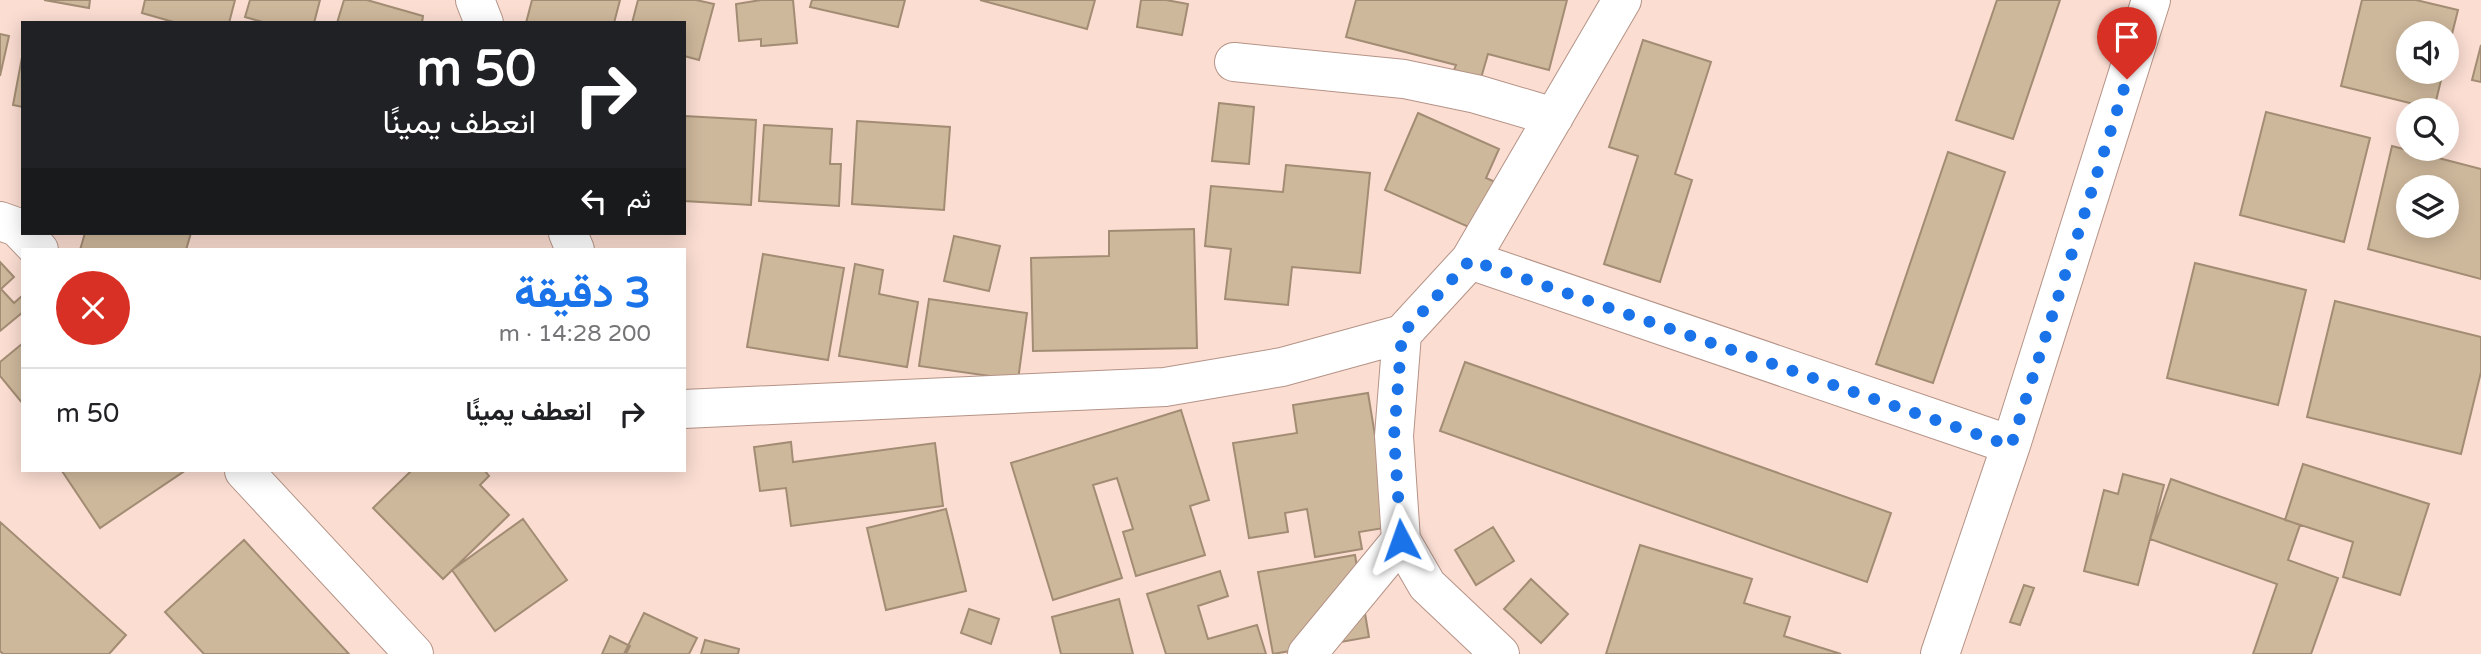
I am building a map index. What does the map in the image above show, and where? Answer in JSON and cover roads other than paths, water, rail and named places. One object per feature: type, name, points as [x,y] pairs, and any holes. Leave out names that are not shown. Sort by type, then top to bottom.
[{"type":"street","points":[[475,0],[483,21]]},
{"type":"street","points":[[686,409],[1165,387],[1282,367],[1402,334],[1470,260],[1622,0]]},
{"type":"street","points":[[1940,654],[2011,446],[2151,0]]},
{"type":"street","points":[[1234,62],[1404,79],[1476,94],[1553,117]]},
{"type":"street","points":[[0,221],[21,231]]},
{"type":"street","points":[[25,235],[37,248]]},
{"type":"street","points":[[1470,260],[2011,446]]},
{"type":"street","points":[[1402,334],[1394,436],[1401,540],[1427,586],[1500,654]]},
{"type":"street","points":[[245,472],[414,654]]},
{"type":"street","points":[[1307,654],[1401,540]]}]
